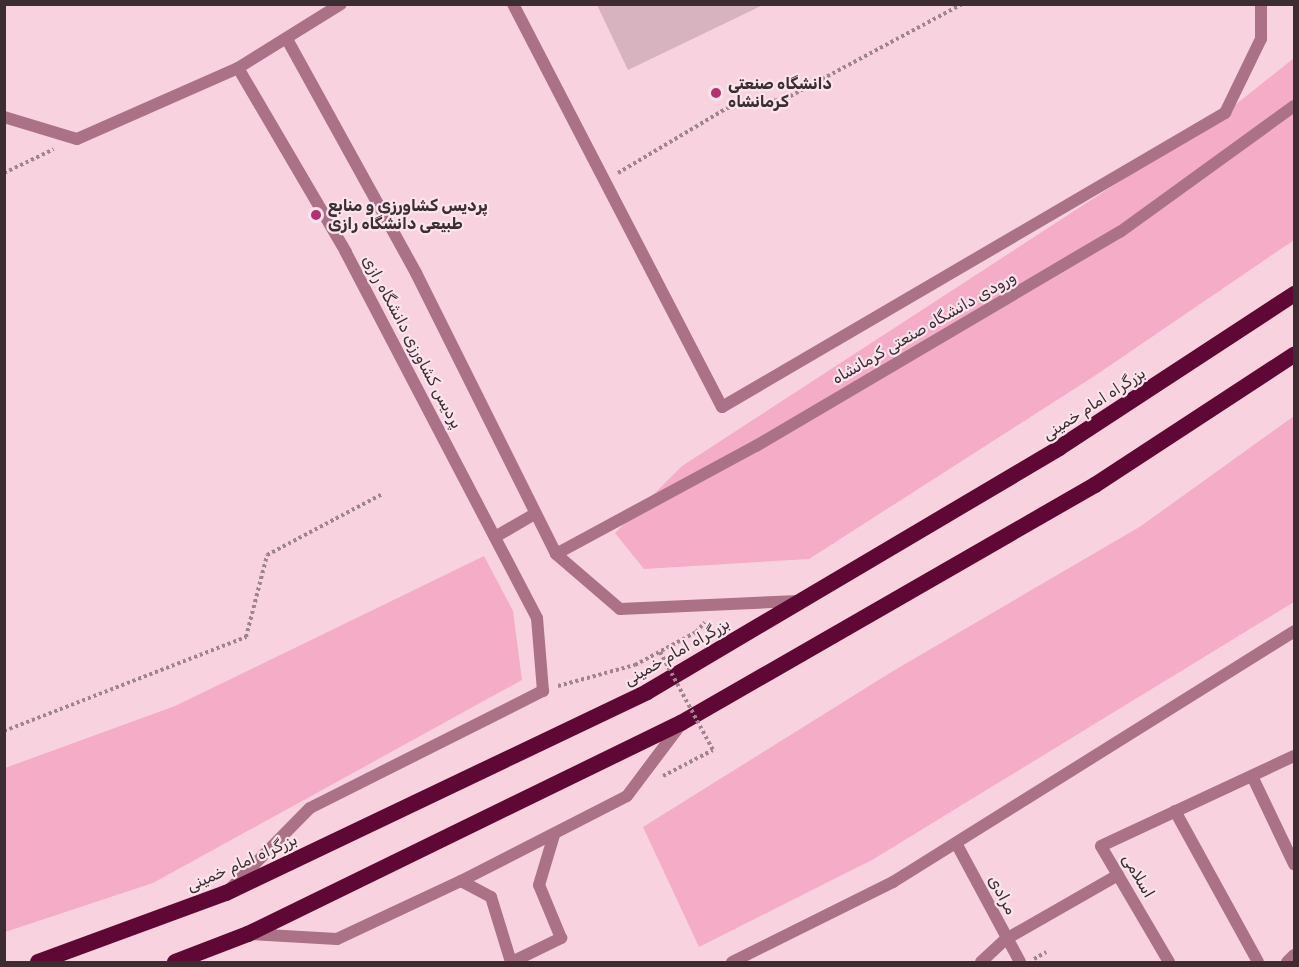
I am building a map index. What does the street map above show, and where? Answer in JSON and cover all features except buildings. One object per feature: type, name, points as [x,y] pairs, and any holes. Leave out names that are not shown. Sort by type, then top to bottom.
[{"type":"highway","name":"بزرگراه امام خمینی","points":[[38,963],[226,893],[647,692],[1059,448],[1294,294]]},
{"type":"highway","points":[[175,963],[248,934],[681,723],[1095,485],[1294,355]]},
{"type":"street","points":[[4,117],[77,139],[238,69],[288,41],[341,4]]},
{"type":"street","points":[[513,4],[722,407],[1225,113],[1260,39],[1261,4]]},
{"type":"street","name":"پردیس کشاورزی دانشگاه رازی","points":[[288,41],[416,273],[533,515],[556,554],[620,609],[800,601]]},
{"type":"street","name":"پردیس کشاورزی دانشگاه رازی","points":[[238,69],[346,252],[537,618],[543,691]]},
{"type":"street","name":"ورودی دانشگاه صنعتی کرمانشاه","points":[[556,554],[756,446],[1120,232],[1294,106]]},
{"type":"street","points":[[495,537],[533,515]]},
{"type":"street","points":[[732,963],[893,882],[1294,631]]},
{"type":"street","points":[[226,893],[310,808],[543,691]]},
{"type":"street","points":[[248,934],[337,939],[461,881],[627,796],[681,723]]},
{"type":"street","name":"اسلامی","points":[[1169,963],[1101,846],[1294,756]]},
{"type":"street","points":[[1252,776],[1294,864]]},
{"type":"street","points":[[1175,811],[1258,963]]},
{"type":"street","points":[[461,881],[491,897],[511,963],[561,938],[539,885],[554,835]]},
{"type":"street","name":"مرادی","points":[[956,843],[1020,963]]},
{"type":"street","points":[[981,963],[1006,939],[1118,874]]},
{"type":"street","points":[[1287,963],[1294,955]]},
{"type":"path","points":[[605,181],[728,108],[784,99],[962,4]]},
{"type":"path","points":[[4,173],[77,139]]},
{"type":"path","points":[[4,731],[246,637],[267,555],[382,494]]},
{"type":"path","points":[[543,691],[635,665],[696,632]]},
{"type":"path","points":[[660,652],[713,750],[675,770]]},
{"type":"shaded area","points":[[1294,58],[1294,240],[1096,375],[809,559],[644,569],[615,533],[682,466],[1225,113]]},
{"type":"shaded area","points":[[1294,416],[1294,602],[872,860],[699,947],[643,827],[893,671],[1141,526]]},
{"type":"shaded area","points":[[484,556],[513,611],[522,680],[153,883],[5,932],[5,768],[175,706]]},
{"type":"place","name":"دانشگاه صنعتی کرمانشاه","points":[[716,93]]},
{"type":"place","name":"پردیس کشاورزی و منابع طبیعی دانشگاه رازی","points":[[316,215]]}]
